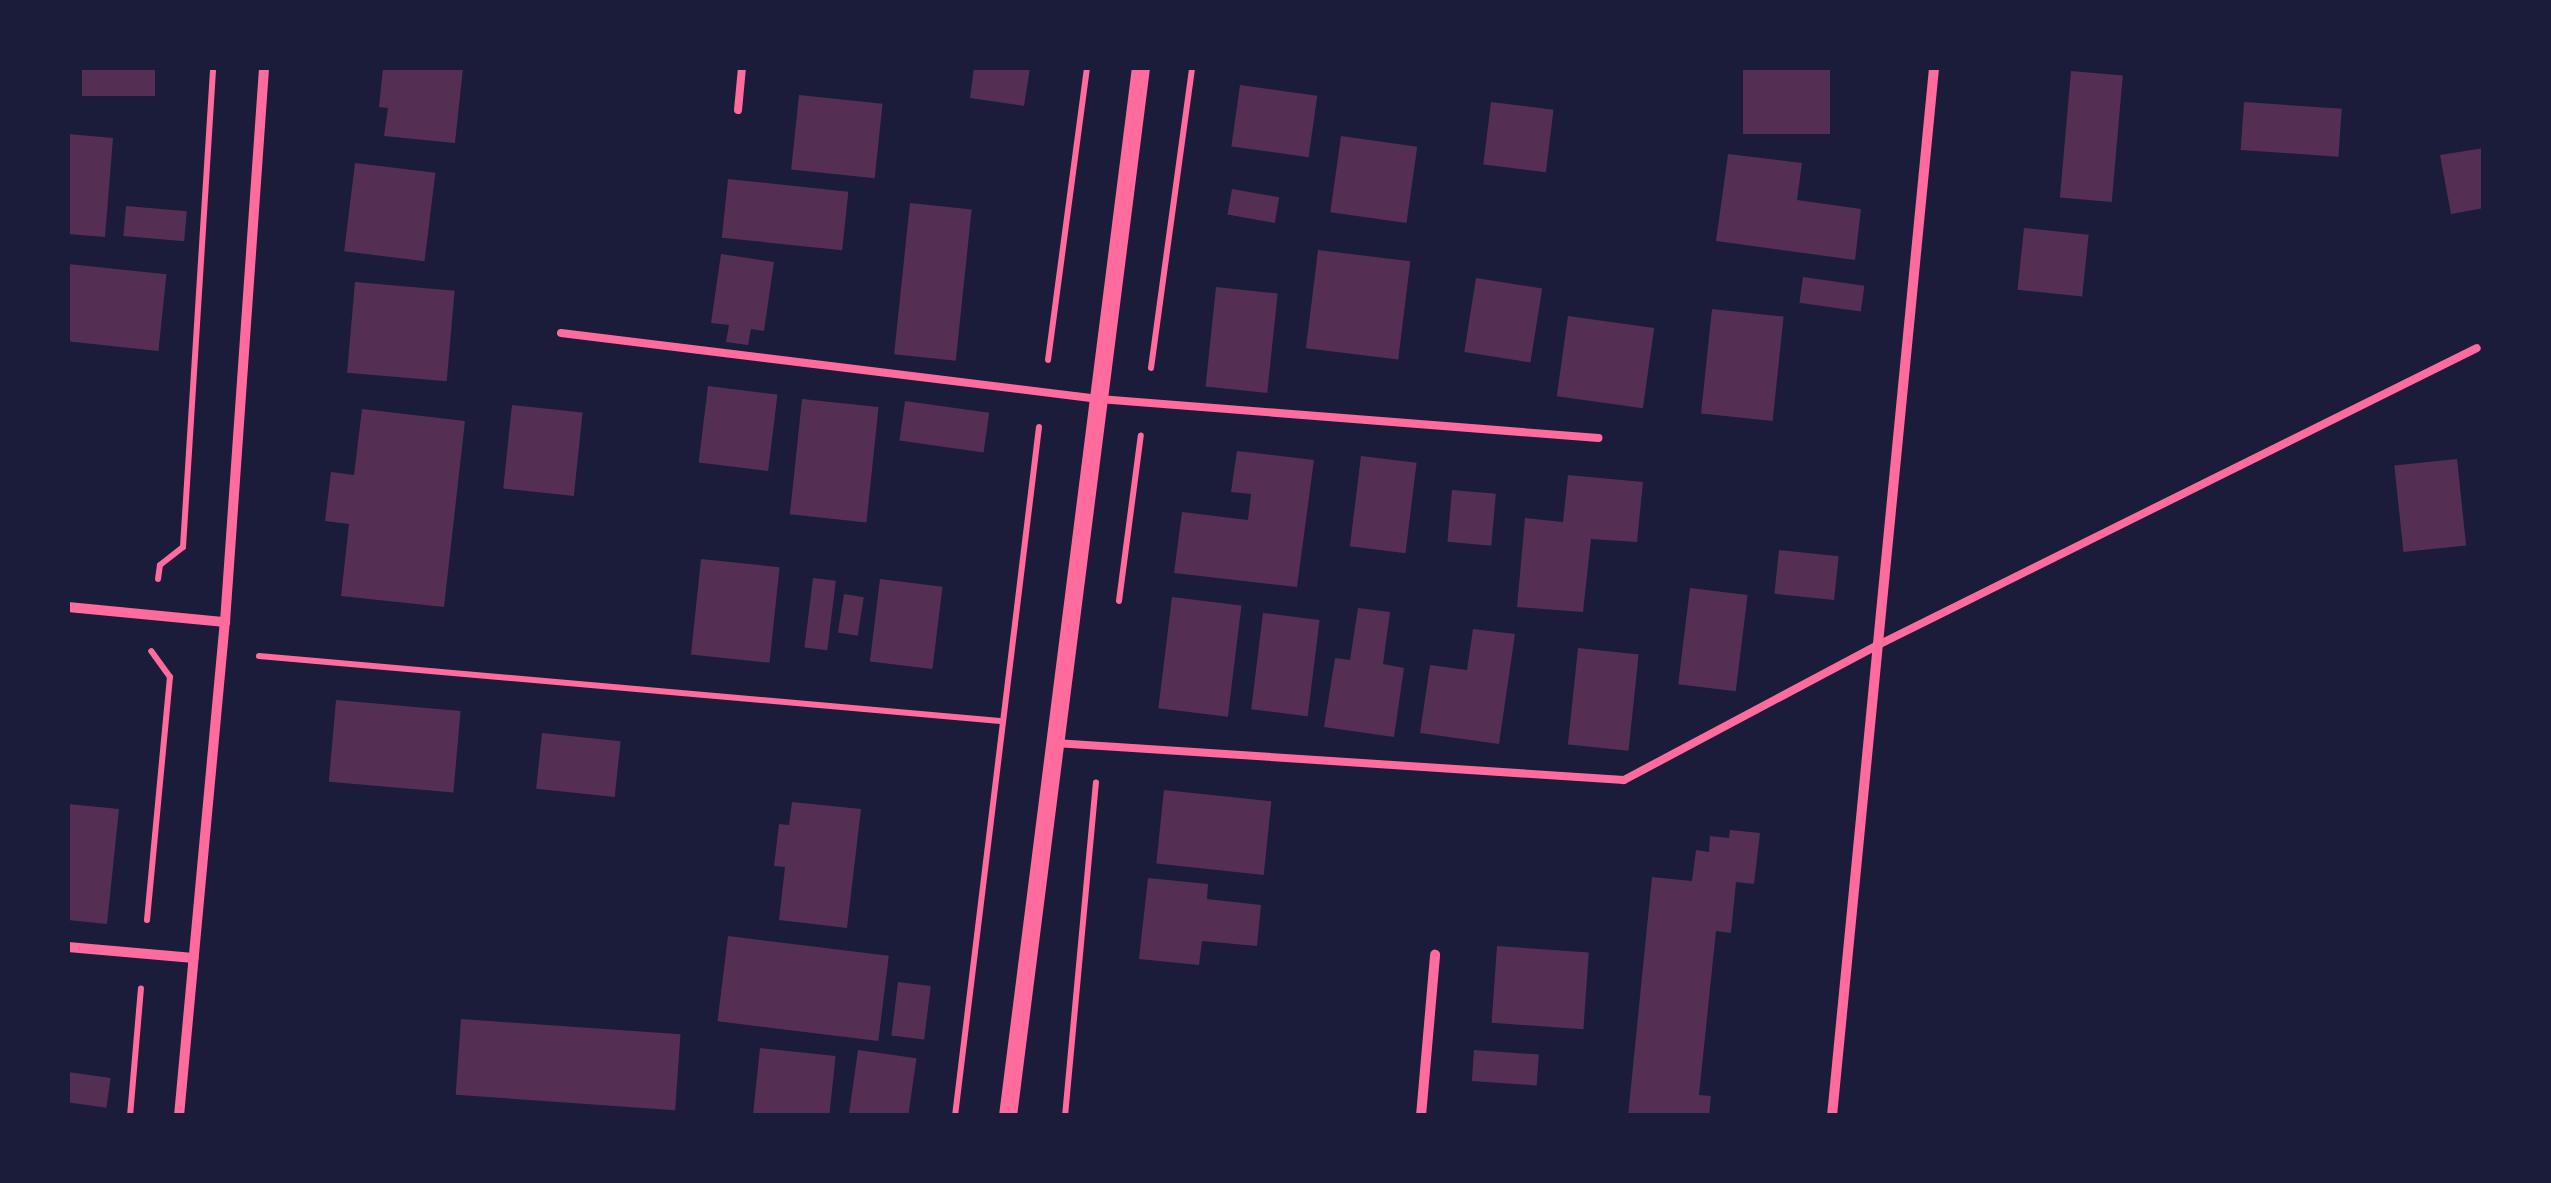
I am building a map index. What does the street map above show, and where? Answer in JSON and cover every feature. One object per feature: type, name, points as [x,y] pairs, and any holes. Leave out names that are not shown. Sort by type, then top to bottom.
[{"type":"street","points":[[179,1116],[225,622],[264,68]]},
{"type":"street","points":[[1008,1116],[1142,68]]},
{"type":"street","points":[[1832,1116],[1934,68]]},
{"type":"street","points":[[68,607],[225,622]]},
{"type":"street","points":[[68,946],[194,958]]},
{"type":"street","points":[[1421,1116],[1435,955]]},
{"type":"lane","points":[[738,110],[742,68]]},
{"type":"lane","points":[[562,333],[1043,393],[1598,438]]},
{"type":"lane","points":[[1055,743],[1624,780],[1880,644],[2477,348]]},
{"type":"path","points":[[955,1116],[1000,721],[1086,68]]},
{"type":"path","points":[[1118,611],[1192,68]]},
{"type":"path","points":[[222,653],[1000,721]]},
{"type":"path","points":[[1065,1116],[1099,744]]},
{"type":"building","points":[[82,68],[155,68],[155,96],[82,96]]},
{"type":"building","points":[[383,68],[463,68],[455,143],[384,136],[388,108],[379,107]]},
{"type":"building","points":[[974,68],[1030,68],[1024,106],[970,98]]},
{"type":"building","points":[[1743,68],[1830,68],[1830,134],[1743,134]]},
{"type":"building","points":[[2071,71],[2123,76],[2112,202],[2060,198]]},
{"type":"building","points":[[1240,85],[1317,96],[1309,157],[1231,146]]},
{"type":"building","points":[[799,95],[883,104],[875,178],[791,170]]},
{"type":"building","points":[[1491,102],[1554,110],[1546,172],[1483,165]]},
{"type":"building","points":[[2244,102],[2342,109],[2338,157],[2241,150]]},
{"type":"building","points":[[68,134],[113,138],[105,237],[68,234]]},
{"type":"building","points":[[1341,136],[1417,147],[1407,223],[1330,212]]},
{"type":"building","points":[[2484,148],[2484,208],[2451,214],[2440,155]]},
{"type":"building","points":[[1728,154],[1802,163],[1797,200],[1861,209],[1855,260],[1716,241]]},
{"type":"building","points":[[355,163],[435,173],[425,261],[344,251]]},
{"type":"building","points":[[728,179],[848,192],[842,250],[722,238]]},
{"type":"building","points":[[1232,189],[1279,197],[1275,223],[1227,215]]},
{"type":"building","points":[[910,203],[972,209],[956,361],[894,354]]},
{"type":"building","points":[[126,206],[187,211],[184,241],[123,236]]},
{"type":"building","points":[[2024,228],[2089,235],[2082,296],[2018,290]]},
{"type":"building","points":[[1318,250],[1410,261],[1398,360],[1306,348]]},
{"type":"building","points":[[721,254],[774,262],[764,331],[751,329],[748,345],[726,342],[729,325],[711,323]]},
{"type":"building","points":[[68,264],[166,274],[158,351],[68,341]]},
{"type":"building","points":[[1803,277],[1864,286],[1861,311],[1799,303]]},
{"type":"building","points":[[1476,278],[1542,288],[1530,363],[1464,352]]},
{"type":"building","points":[[355,282],[455,291],[447,381],[347,373]]},
{"type":"building","points":[[1216,287],[1278,293],[1267,393],[1206,386]]},
{"type":"building","points":[[1712,309],[1784,317],[1773,421],[1701,413]]},
{"type":"building","points":[[1568,316],[1654,328],[1643,408],[1557,396]]},
{"type":"building","points":[[708,386],[777,395],[768,471],[699,462]]},
{"type":"building","points":[[802,399],[879,407],[866,522],[790,514]]},
{"type":"building","points":[[905,401],[989,413],[984,452],[899,441]]},
{"type":"building","points":[[512,405],[583,412],[574,496],[503,489]]},
{"type":"building","points":[[362,409],[465,421],[444,607],[341,596],[349,524],[325,521],[331,472],[354,475]]},
{"type":"building","points":[[1237,451],[1314,460],[1297,587],[1174,573],[1182,512],[1248,520],[1251,494],[1231,492]]},
{"type":"building","points":[[1361,456],[1417,463],[1405,553],[1350,546]]},
{"type":"building","points":[[2457,459],[2466,546],[2403,552],[2394,466]]},
{"type":"building","points":[[1568,475],[1643,482],[1637,542],[1591,539],[1583,612],[1517,607],[1525,518],[1563,522]]},
{"type":"building","points":[[1452,490],[1496,494],[1491,546],[1447,542]]},
{"type":"building","points":[[1779,550],[1839,556],[1834,600],[1774,594]]},
{"type":"building","points":[[701,559],[780,567],[770,663],[691,654]]},
{"type":"building","points":[[813,578],[836,581],[827,650],[804,647]]},
{"type":"building","points":[[880,579],[943,587],[932,669],[870,661]]},
{"type":"building","points":[[1690,588],[1748,595],[1736,691],[1678,684]]},
{"type":"building","points":[[844,594],[864,597],[858,636],[838,633]]},
{"type":"building","points":[[1172,597],[1241,606],[1228,717],[1158,708]]},
{"type":"building","points":[[1358,608],[1390,612],[1383,664],[1404,668],[1394,737],[1324,727],[1335,658],[1350,660]]},
{"type":"building","points":[[1263,613],[1320,620],[1308,716],[1251,709]]},
{"type":"building","points":[[1473,629],[1515,634],[1499,744],[1420,733],[1430,665],[1467,670]]},
{"type":"building","points":[[1578,648],[1639,654],[1629,751],[1568,744]]},
{"type":"building","points":[[336,700],[461,711],[453,793],[329,782]]},
{"type":"building","points":[[542,733],[621,741],[615,797],[536,789]]},
{"type":"building","points":[[1164,790],[1271,801],[1264,875],[1156,864]]},
{"type":"building","points":[[792,802],[861,809],[847,928],[779,920],[785,867],[774,866],[779,824],[789,825]]},
{"type":"building","points":[[68,804],[119,809],[107,924],[68,920]]},
{"type":"building","points":[[1730,830],[1760,833],[1754,884],[1736,882],[1731,933],[1716,931],[1699,1095],[1711,1096],[1709,1116],[1628,1116],[1652,877],[1692,881],[1696,850],[1709,852],[1710,836],[1729,838]]},
{"type":"building","points":[[1148,878],[1208,884],[1207,899],[1261,905],[1257,946],[1202,941],[1199,965],[1139,959]]},
{"type":"building","points":[[728,936],[889,956],[878,1041],[718,1021]]},
{"type":"building","points":[[1497,946],[1589,952],[1583,1029],[1492,1023]]},
{"type":"building","points":[[898,982],[931,986],[924,1040],[891,1036]]},
{"type":"building","points":[[461,1019],[680,1034],[675,1110],[456,1095]]},
{"type":"building","points":[[760,1048],[836,1056],[829,1116],[753,1116]]},
{"type":"building","points":[[858,1050],[916,1058],[908,1116],[849,1116]]},
{"type":"building","points":[[1474,1050],[1539,1055],[1537,1085],[1472,1081]]},
{"type":"building","points":[[68,1072],[111,1078],[106,1108],[68,1102]]}]
